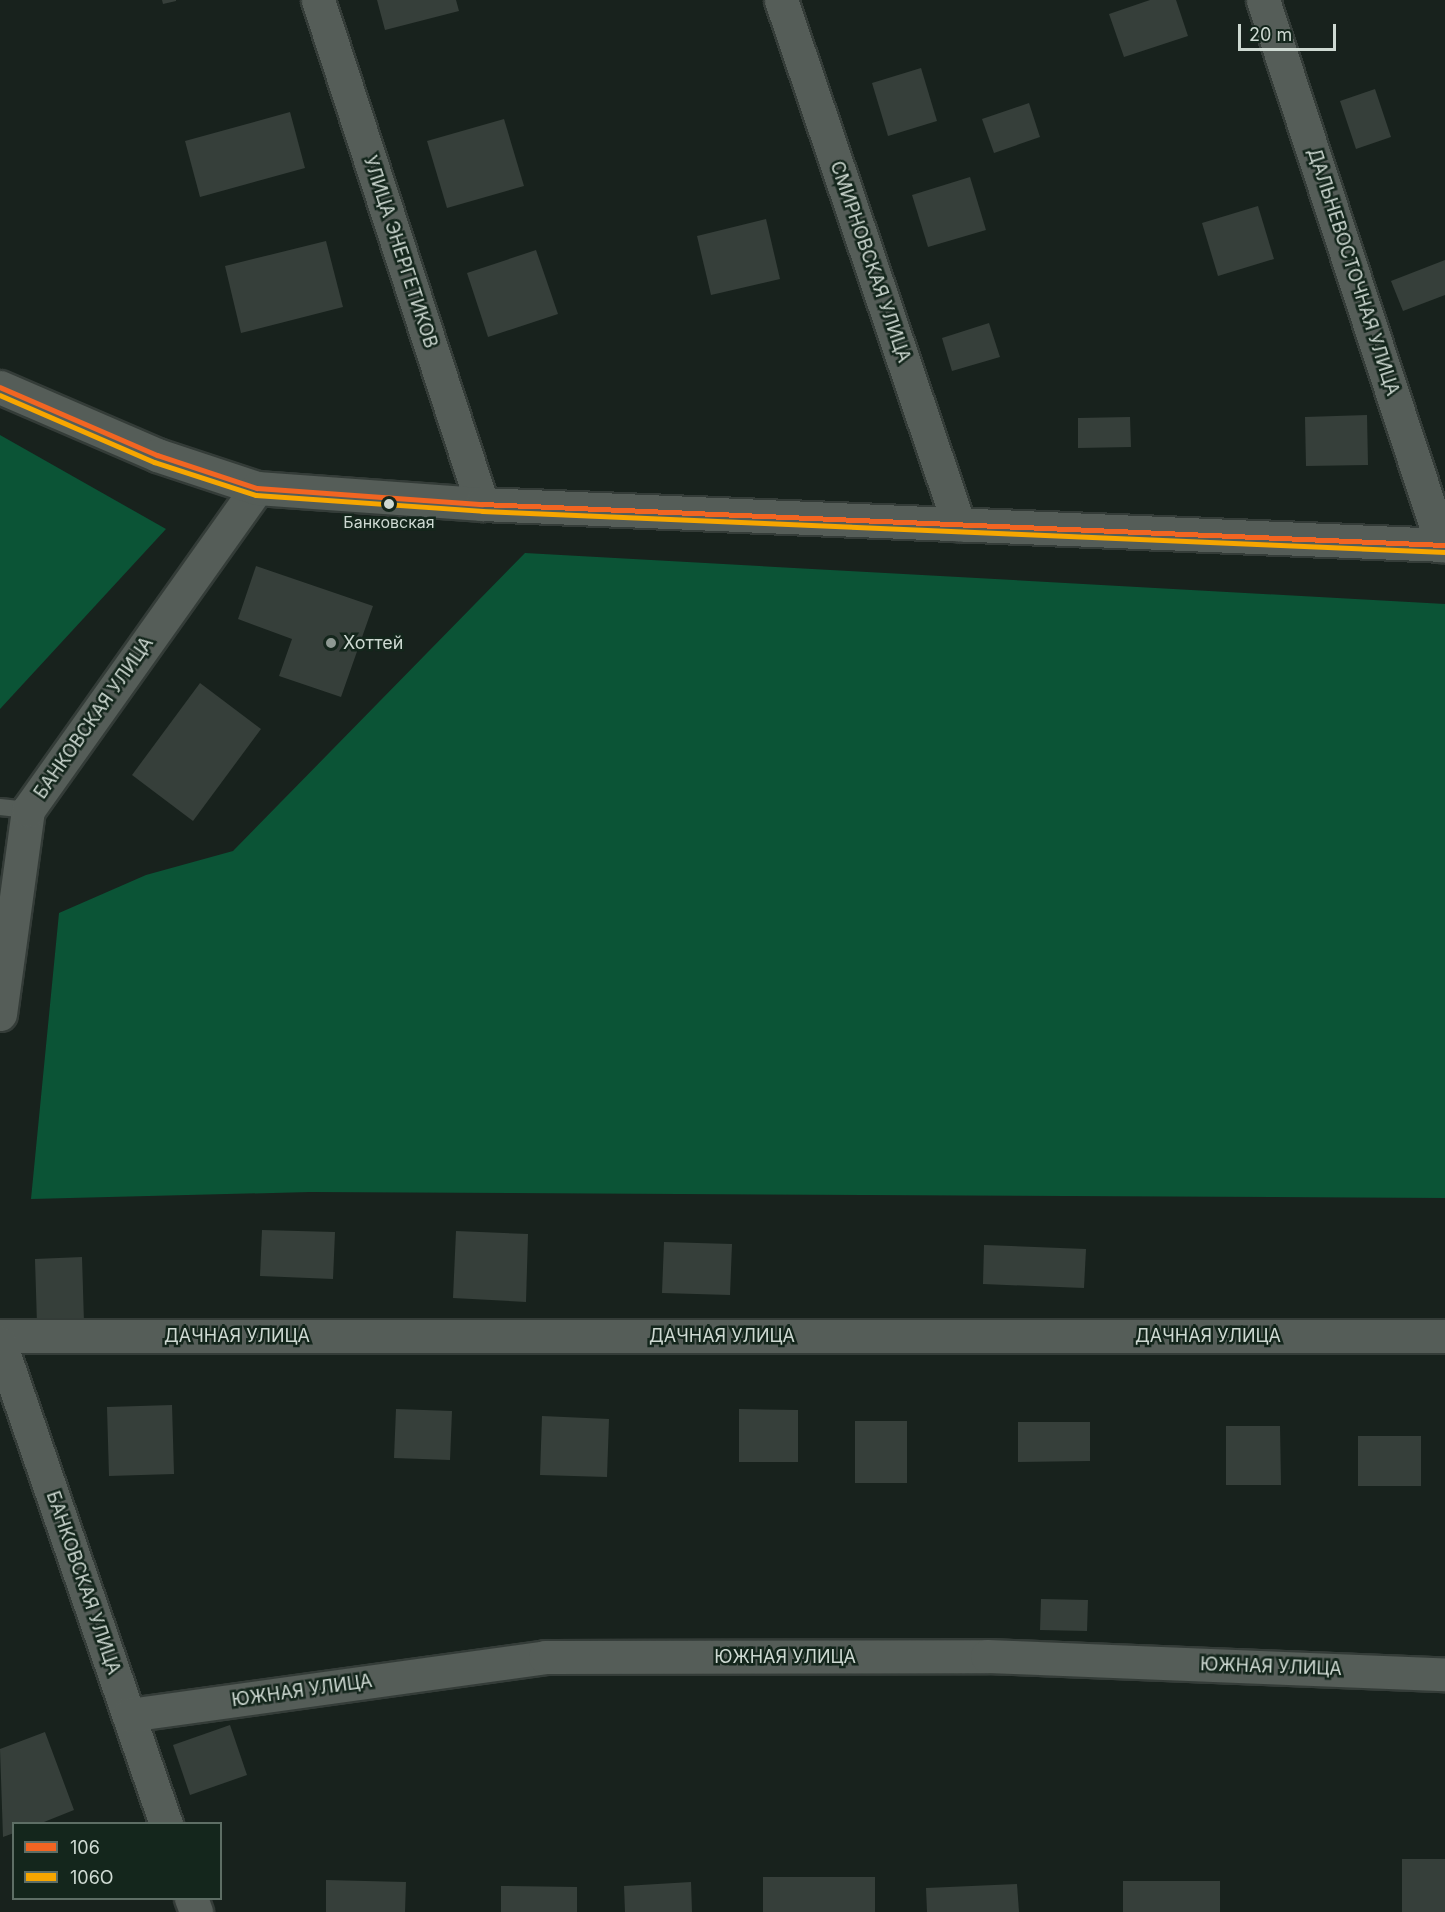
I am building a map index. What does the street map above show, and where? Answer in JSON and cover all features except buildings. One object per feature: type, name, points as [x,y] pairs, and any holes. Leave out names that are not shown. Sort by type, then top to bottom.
[{"type":"street","name":"УЛИЦА ЭНЕРГЕТИКОВ","points":[[318,0],[482,504]]},
{"type":"street","name":"СМИРНОВСКАЯ УЛИЦА","points":[[781,0],[959,525]]},
{"type":"street","name":"ДАЛЬНЕВОСТОЧНАЯ УЛИЦА","points":[[1263,0],[1443,545]]},
{"type":"street","points":[[0,387],[34,404],[157,455],[257,488],[482,504],[1443,545]]},
{"type":"street","name":"БАНКОВСКАЯ УЛИЦА","points":[[0,1014],[14,809],[257,488]]},
{"type":"street","name":"ДАЧНАЯ УЛИЦА","points":[[0,1336],[1445,1336]]},
{"type":"street","name":"БАНКОВСКАЯ УЛИЦА","points":[[0,1343],[165,1822]]},
{"type":"street","name":"ЮЖНАЯ УЛИЦА","points":[[129,1715],[545,1657],[987,1656],[1445,1674]]},
{"type":"green space","points":[[0,435],[166,529],[0,709]]},
{"type":"green space","points":[[525,553],[1445,604],[1445,1198],[310,1192],[31,1199],[59,913],[146,875],[233,851]]},
{"type":"transit line","name":"106","points":[[0,387],[157,455],[257,488],[482,504],[1445,545]]},
{"type":"transit line","name":"106О","points":[[0,395],[154,462],[256,495],[482,511],[1445,552]]},
{"type":"place","name":"Банковская","points":[[389,504]]},
{"type":"place","name":"Хоттей","points":[[331,643]]}]
